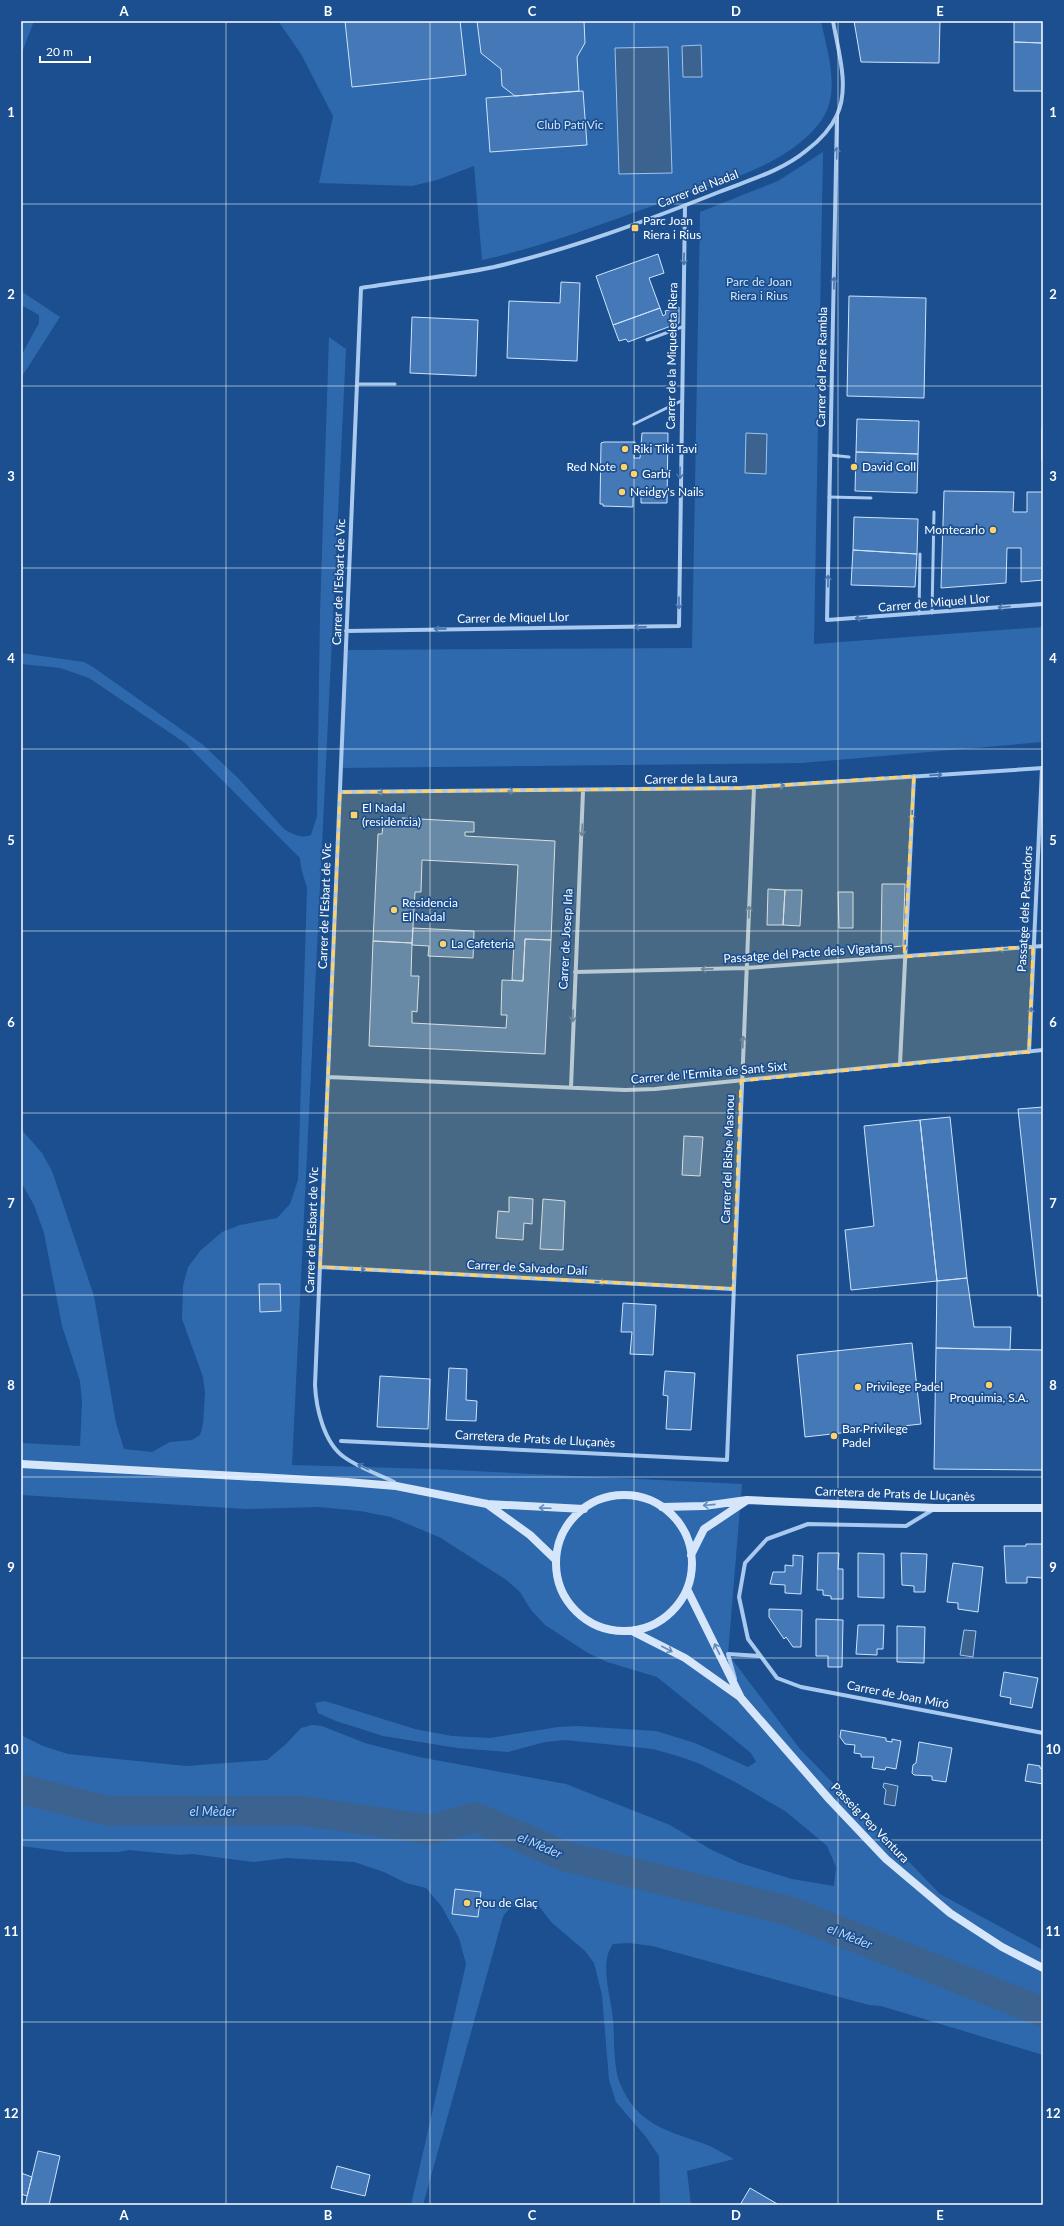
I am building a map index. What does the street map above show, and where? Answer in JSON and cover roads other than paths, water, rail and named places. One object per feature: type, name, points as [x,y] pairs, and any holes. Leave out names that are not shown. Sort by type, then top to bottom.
[{"type":"street","name":"Carrer del Nadal","points":[[361,288],[492,267],[522,260],[685,206],[773,171],[807,150],[824,134],[837,115],[842,98],[842,74],[833,21]]},
{"type":"street","name":"Carrer del Pare Rambla","points":[[827,620],[837,115]]},
{"type":"street","name":"Carrer de la Miqueleta Riera","points":[[679,626],[682,327],[685,206]]},
{"type":"street","name":"Carrer de l'Esbart de Vic","points":[[361,288],[320,1267],[316,1401],[328,1438],[343,1457],[394,1482],[396,1486]]},
{"type":"street","name":"Carrer de Miquel Llor","points":[[827,620],[1043,604]]},
{"type":"street","name":"Carrer de Miquel Llor","points":[[346,631],[679,626]]},
{"type":"street","name":"Carrer de la Laura","points":[[340,792],[583,791],[754,787],[1042,768]]},
{"type":"street","name":"Passatge dels Pescadors","points":[[1029,1052],[1042,768]]},
{"type":"street","points":[[900,1064],[914,776]]},
{"type":"street","name":"Carrer del Bisbe Masnou","points":[[727,1460],[754,787]]},
{"type":"street","name":"Carrer de Josep Irla","points":[[571,1087],[574,972],[583,791]]},
{"type":"street","name":"Passatge del Pacte dels Vigatans","points":[[574,972],[746,968],[1043,946]]},
{"type":"street","name":"Carrer de l'Ermita de Sant Sixt","points":[[328,1077],[655,1089],[1043,1050]]},
{"type":"street","name":"Carrer de Salvador Dalí","points":[[320,1267],[733,1289]]},
{"type":"street","name":"Carretera de Prats de Lluçanès","points":[[341,1441],[727,1460]]},
{"type":"street","points":[[21,1464],[396,1486],[487,1504],[584,1509]]},
{"type":"street","points":[[618,1496],[639,1498],[662,1507],[676,1520],[683,1530],[691,1555],[690,1578],[682,1599],[665,1617],[645,1628],[632,1631],[608,1629],[598,1626],[575,1610],[561,1589],[556,1571],[556,1560],[559,1543],[565,1530],[584,1509],[597,1502],[618,1496]]},
{"type":"street","points":[[691,1555],[704,1530],[747,1500]]},
{"type":"street","name":"Carretera de Prats de Lluçanès","points":[[662,1507],[704,1506],[747,1500],[936,1508],[1043,1508]]},
{"type":"street","points":[[487,1504],[530,1535],[556,1560]]},
{"type":"street","name":"Carrer de Joan Miró","points":[[936,1508],[906,1526],[808,1524],[767,1539],[745,1562],[739,1597],[748,1640],[777,1678],[800,1687],[1043,1733]]},
{"type":"street","name":"Passeig Pep Ventura","points":[[687,1589],[740,1697]]},
{"type":"street","name":"Passeig Pep Ventura","points":[[632,1631],[685,1658],[740,1697],[830,1800],[886,1859],[950,1914],[1002,1947],[1043,1968]]},
{"type":"street","points":[[740,1697],[728,1654],[760,1656]]},
{"type":"lane","points":[[647,340],[682,327]]},
{"type":"lane","points":[[357,384],[395,384]]},
{"type":"lane","points":[[634,424],[681,400]]},
{"type":"lane","points":[[830,456],[849,457]]},
{"type":"lane","points":[[829,497],[870,498]]},
{"type":"lane","points":[[932,613],[934,512]]},
{"type":"lane","points":[[919,614],[920,554]]},
{"type":"waterway","name":"el Mèder","points":[[21,1789],[108,1811],[304,1811],[432,1830],[475,1817],[564,1856],[789,1911],[1043,2012]]},
{"type":"place","name":"Parc Joan Riera i Rius","points":[[635,228]]},
{"type":"place","name":"Riki Tiki Tavi","points":[[625,449]]},
{"type":"place","name":"Red Note","points":[[624,467]]},
{"type":"place","name":"David Coll","points":[[854,467]]},
{"type":"place","name":"Garbí","points":[[634,474]]},
{"type":"place","name":"Neidgy's Nails","points":[[622,492]]},
{"type":"place","name":"Montecarlo","points":[[993,530]]},
{"type":"place","name":"El Nadal (residència)","points":[[354,815]]},
{"type":"place","name":"Residencia El Nadal","points":[[394,910]]},
{"type":"place","name":"La Cafeteria","points":[[443,944]]},
{"type":"place","name":"Proquimia, S.A.","points":[[989,1385]]},
{"type":"place","name":"Privilege Padel","points":[[858,1387]]},
{"type":"place","name":"Bar Privilege Padel","points":[[834,1436]]},
{"type":"place","name":"Pou de Glaç","points":[[467,1903]]},
{"type":"park label","name":"Club Patí Vic","points":[[570,125]]},
{"type":"park label","name":"Parc de Joan Riera i Rius","points":[[759,289]]}]
